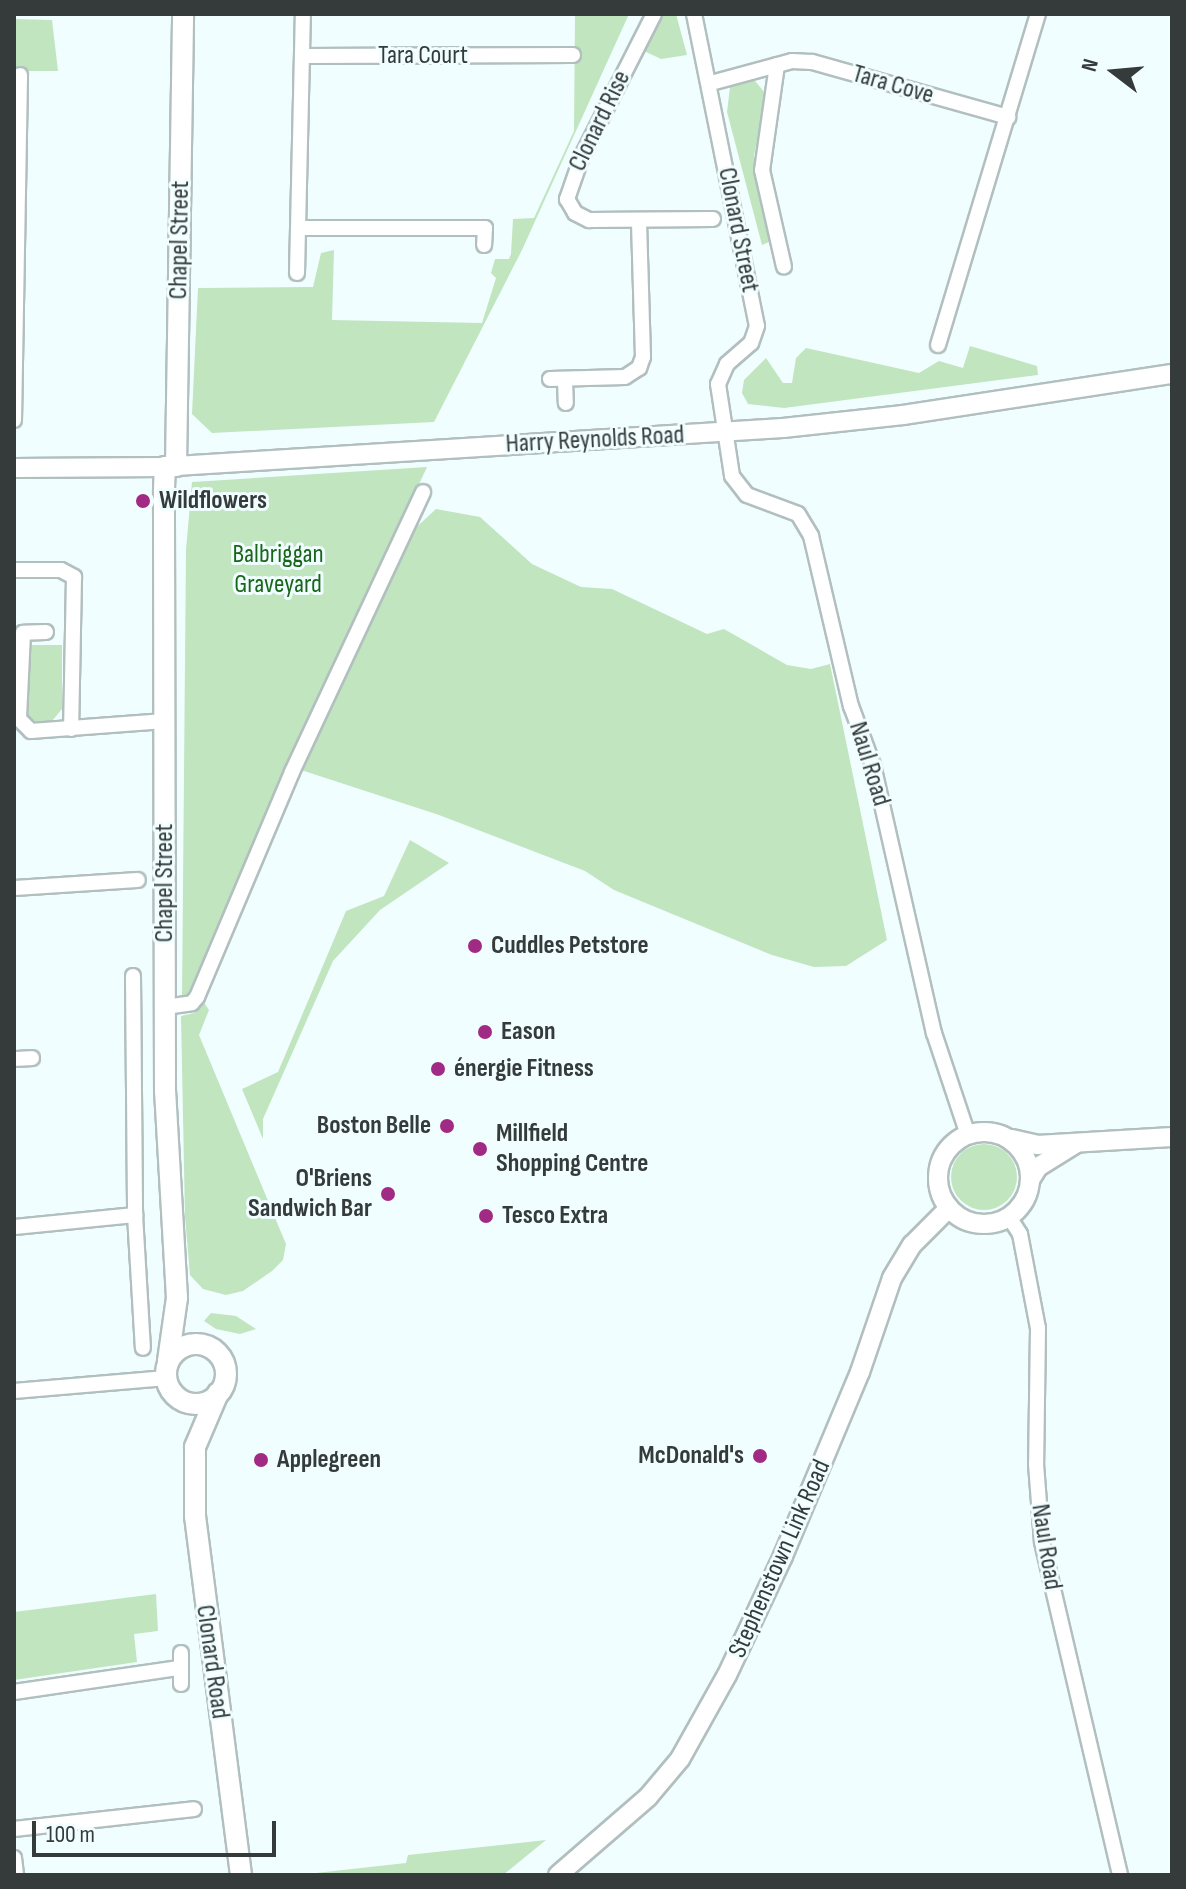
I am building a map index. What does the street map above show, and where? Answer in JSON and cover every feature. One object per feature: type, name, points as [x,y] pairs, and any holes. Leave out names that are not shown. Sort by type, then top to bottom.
[{"type":"main road","name":"Chapel Street","points":[[169,1378],[177,1298],[167,1176],[165,721],[183,14]]},
{"type":"main road","name":"Chapel Street","points":[[177,1298],[184,1318],[210,1347]]},
{"type":"main road","points":[[181,1347],[210,1347],[225,1366],[218,1393],[196,1403],[169,1378],[181,1347]]},
{"type":"main road","name":"Clonard Road","points":[[169,1378],[185,1410],[195,1447],[197,1551],[241,1875]]},
{"type":"main road","name":"Clonard Road","points":[[195,1447],[218,1393]]},
{"type":"street","points":[[297,273],[303,14]]},
{"type":"street","name":"Clonard Rise","points":[[654,14],[567,193],[571,208],[582,217],[639,221],[713,219]]},
{"type":"street","name":"Clonard Street","points":[[694,14],[711,83],[757,326],[751,343],[721,374],[725,434]]},
{"type":"street","points":[[938,345],[1038,14]]},
{"type":"street","points":[[542,38],[543,55]]},
{"type":"street","name":"Tara Court","points":[[303,56],[573,55]]},
{"type":"street","name":"Tara Cove","points":[[711,83],[777,65],[812,62],[1008,117]]},
{"type":"street","points":[[777,65],[762,170],[784,267]]},
{"type":"street","points":[[14,420],[20,75]]},
{"type":"street","points":[[566,403],[557,380],[625,377],[640,366],[639,221]]},
{"type":"street","points":[[300,228],[485,228],[484,245]]},
{"type":"street","name":"Harry Reynolds Road","points":[[14,468],[171,466],[725,434],[903,415],[1172,374]]},
{"type":"street","name":"Naul Road","points":[[725,434],[738,488],[798,514],[811,536],[851,706],[873,765],[934,1033],[968,1135]]},
{"type":"street","points":[[165,1007],[192,1003],[197,997],[292,772],[423,492]]},
{"type":"street","points":[[14,570],[61,570],[74,577],[71,729]]},
{"type":"street","points":[[46,632],[23,633],[19,719],[36,732],[165,721]]},
{"type":"street","points":[[14,888],[138,880]]},
{"type":"street","points":[[133,976],[135,1215],[143,1348]]},
{"type":"street","points":[[14,1059],[32,1058]]},
{"type":"street","points":[[1078,1142],[1038,1167],[1030,1180],[1024,1201],[1009,1217],[977,1224],[949,1208],[938,1186],[941,1161],[968,1135],[1007,1137],[1028,1145],[1078,1142],[1172,1137]]},
{"type":"street","points":[[1007,1137],[1025,1155],[1030,1180]]},
{"type":"street","name":"Stephenstown Link Road","points":[[558,1875],[648,1797],[680,1759],[727,1675],[783,1556],[860,1372],[892,1278],[912,1245],[949,1208]]},
{"type":"street","points":[[14,1227],[135,1215]]},
{"type":"street","name":"Naul Road","points":[[1009,1217],[1020,1234],[1038,1328],[1036,1475],[1042,1542],[1120,1875]]},
{"type":"street","points":[[14,1391],[169,1378]]},
{"type":"street","points":[[14,1692],[180,1661],[181,1684]]},
{"type":"street","points":[[14,1829],[195,1811]]},
{"type":"street","points":[[14,1858],[16,1875]]},
{"type":"green space","points":[[575,14],[629,14],[522,250],[434,422],[212,433],[192,414],[198,288],[313,287],[321,253],[334,250],[332,320],[482,323],[496,278],[491,273],[495,259],[509,259],[511,254],[513,219],[534,218],[574,131]]},
{"type":"green space","points":[[662,14],[676,14],[687,55],[661,59],[644,51]]},
{"type":"green space","points":[[14,19],[52,20],[58,71],[14,71]]},
{"type":"green space","points":[[742,79],[755,81],[766,94],[754,156],[771,241],[762,245],[727,112],[730,87]]},
{"type":"green space","points":[[970,346],[1037,366],[1038,375],[784,408],[748,404],[742,393],[744,380],[766,358],[783,383],[792,383],[796,358],[806,348],[919,373],[939,361],[963,368]]},
{"type":"green space","name":"Balbriggan Graveyard","points":[[427,467],[307,725],[194,991],[182,998],[186,550],[192,482]]},
{"type":"green space","points":[[436,509],[480,517],[532,564],[581,587],[612,589],[707,634],[724,629],[787,665],[811,669],[830,664],[887,940],[846,966],[814,967],[772,955],[614,890],[585,871],[439,815],[301,770],[410,533]]},
{"type":"green space","points":[[28,645],[62,645],[62,709],[52,721],[38,723],[28,716]]},
{"type":"green space","points":[[410,840],[449,863],[380,910],[333,961],[263,1119],[263,1139],[242,1089],[278,1072],[346,911],[384,896]]},
{"type":"green space","points":[[203,1001],[209,1010],[199,1035],[286,1244],[283,1260],[272,1271],[243,1291],[226,1295],[203,1289],[190,1275],[185,1217],[181,1016],[194,1013]]},
{"type":"green space","points":[[984,1144],[1007,1154],[1017,1177],[1007,1200],[984,1210],[961,1200],[951,1177],[961,1154]]},
{"type":"green space","points":[[211,1313],[236,1316],[256,1329],[240,1334],[216,1329],[204,1321]]},
{"type":"green space","points":[[156,1594],[158,1631],[134,1634],[137,1662],[14,1680],[14,1612]]},
{"type":"green space","points":[[546,1840],[503,1875],[298,1875],[406,1863],[408,1855]]},
{"type":"place","name":"Wildflowers","points":[[143,501]]},
{"type":"place","name":"Cuddles Petstore","points":[[475,946]]},
{"type":"place","name":"Eason","points":[[485,1032]]},
{"type":"place","name":"énergie Fitness","points":[[438,1069]]},
{"type":"place","name":"Boston Belle","points":[[447,1126]]},
{"type":"place","name":"Millfield Shopping Centre","points":[[480,1149]]},
{"type":"place","name":"O'Briens Sandwich Bar","points":[[388,1194]]},
{"type":"place","name":"Tesco Extra","points":[[486,1216]]},
{"type":"place","name":"McDonald's","points":[[760,1456]]},
{"type":"place","name":"Applegreen","points":[[261,1460]]}]
